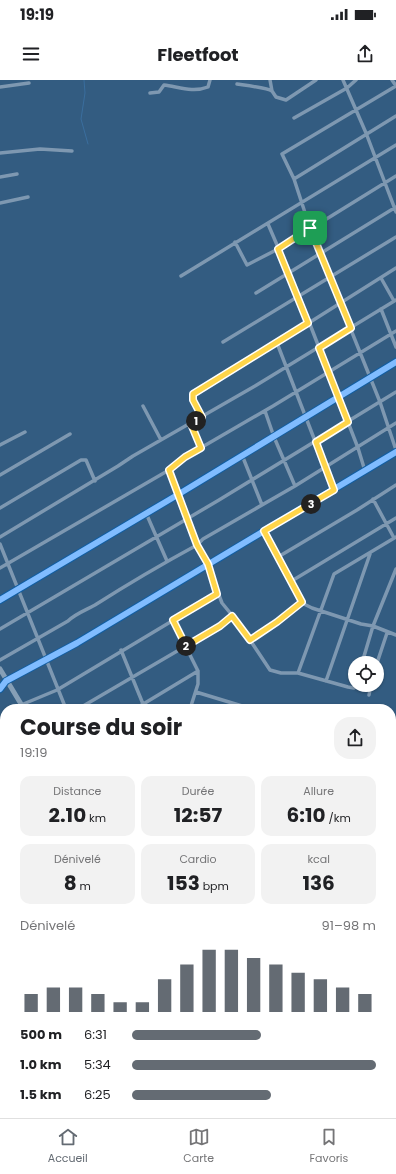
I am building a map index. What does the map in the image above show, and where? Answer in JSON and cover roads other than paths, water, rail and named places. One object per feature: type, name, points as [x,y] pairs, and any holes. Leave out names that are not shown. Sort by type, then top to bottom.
[{"type":"main road","points":[[0,668],[6,681],[21,704]]},
{"type":"street","points":[[150,93],[159,92],[164,85],[187,90],[199,90],[208,86],[210,80]]},
{"type":"street","points":[[270,80],[272,91]]},
{"type":"street","points":[[237,84],[258,89],[266,88],[272,91],[278,98],[286,100],[316,80]]},
{"type":"street","points":[[256,293],[396,209],[357,110],[343,80]]},
{"type":"street","points":[[294,118],[347,88],[356,80]]},
{"type":"street","points":[[392,80],[396,86],[282,154],[294,179],[310,228],[380,402],[396,459]]},
{"type":"street","points":[[0,87],[29,83]]},
{"type":"street","points":[[294,179],[366,133],[396,116]]},
{"type":"street","points":[[181,276],[396,145]]},
{"type":"street","points":[[0,153],[40,149],[72,151]]},
{"type":"street","points":[[0,177],[17,174]]},
{"type":"street","points":[[235,242],[247,265],[278,249],[396,176]]},
{"type":"street","points":[[0,203],[28,198]]},
{"type":"street","points":[[268,224],[299,296],[308,323],[358,448],[365,471]]},
{"type":"street","points":[[223,342],[396,237]]},
{"type":"street","points":[[202,417],[193,400],[193,394],[396,268]]},
{"type":"street","points":[[0,537],[161,440],[286,368],[395,300],[381,278]]},
{"type":"street","points":[[381,309],[396,347]]},
{"type":"street","points":[[0,568],[169,470],[185,457],[296,393],[396,331]]},
{"type":"street","points":[[277,343],[307,417],[334,490]]},
{"type":"street","points":[[0,600],[274,437],[396,362]]},
{"type":"street","points":[[0,629],[156,536],[188,519],[396,392]]},
{"type":"street","points":[[143,406],[161,440]]},
{"type":"street","points":[[265,410],[274,437],[295,486]]},
{"type":"street","points":[[191,424],[201,448]]},
{"type":"street","points":[[0,660],[167,561],[197,545],[203,539],[295,486],[396,424]]},
{"type":"street","points":[[0,438],[1,444],[25,432]]},
{"type":"street","points":[[0,475],[70,434]]},
{"type":"street","points":[[0,688],[6,681],[78,643],[395,452]]},
{"type":"street","points":[[242,455],[262,505]]},
{"type":"street","points":[[0,508],[82,460],[86,460],[95,481]]},
{"type":"street","points":[[169,470],[197,545],[208,564],[217,594],[270,670],[281,673],[298,672],[348,686]]},
{"type":"street","points":[[278,557],[396,485]]},
{"type":"street","points":[[298,672],[334,574],[370,554],[395,537],[386,524],[373,499]]},
{"type":"street","points":[[146,513],[167,561]]},
{"type":"street","points":[[290,582],[396,518]]},
{"type":"street","points":[[264,531],[302,602],[320,611],[373,626],[387,633],[396,635]]},
{"type":"street","points":[[0,544],[64,704]]},
{"type":"street","points":[[326,681],[370,554]]},
{"type":"street","points":[[364,656],[373,626],[396,569]]},
{"type":"street","points":[[29,704],[57,690],[121,650],[217,594]]},
{"type":"street","points":[[250,640],[277,622],[302,602]]},
{"type":"street","points":[[87,704],[220,626],[232,616]]},
{"type":"street","points":[[173,620],[198,671],[198,684],[192,704]]},
{"type":"street","points":[[379,656],[387,633]]},
{"type":"street","points":[[121,650],[143,704],[198,671]]},
{"type":"street","points":[[196,692],[236,704]]},
{"type":"waterway","points":[[84,80],[85,93],[81,119],[88,144]]}]
